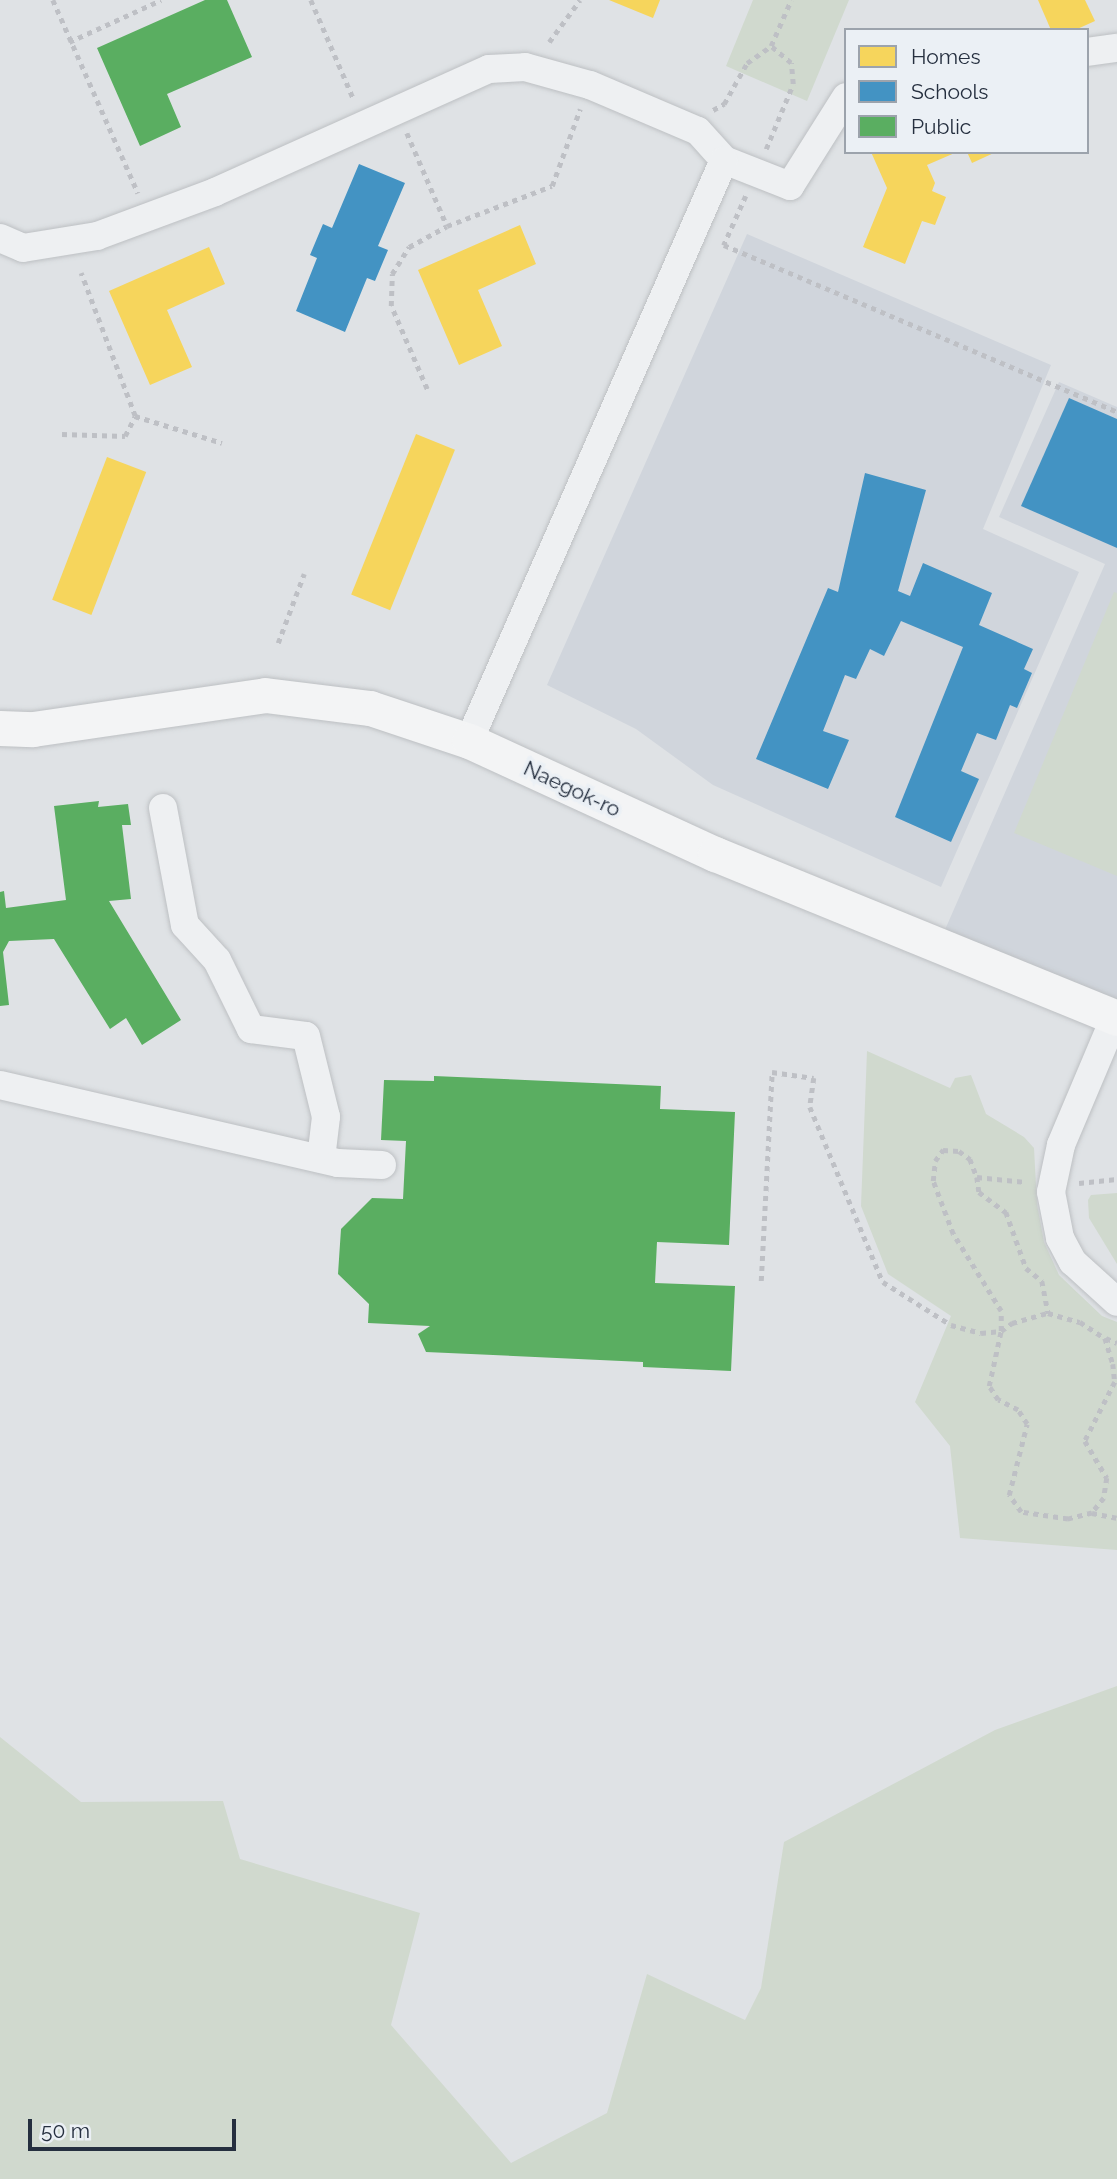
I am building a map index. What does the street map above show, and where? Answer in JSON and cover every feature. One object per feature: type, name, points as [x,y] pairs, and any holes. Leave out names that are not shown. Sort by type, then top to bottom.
[{"type":"main road","name":"Naegok-ro","points":[[0,728],[33,729],[265,695],[370,708],[469,741],[727,859],[1116,1018]]},
{"type":"street","points":[[1089,52],[1117,48]]},
{"type":"street","points":[[0,238],[23,248],[97,236],[215,192],[468,75],[509,66],[590,85],[698,131],[724,160],[790,186],[844,100]]},
{"type":"street","points":[[469,741],[724,160]]},
{"type":"street","points":[[163,808],[185,925],[217,960],[251,1029],[306,1036],[326,1117],[321,1159]]},
{"type":"street","points":[[1116,1018],[1061,1145],[1051,1192],[1060,1238],[1073,1262],[1117,1302]]},
{"type":"street","points":[[0,1085],[321,1159],[382,1165]]},
{"type":"path","points":[[53,0],[69,42],[141,200]]},
{"type":"path","points":[[69,42],[161,0]]},
{"type":"path","points":[[311,0],[355,100]]},
{"type":"path","points":[[549,42],[580,0]]},
{"type":"path","points":[[713,111],[724,104],[747,63],[771,46],[790,0]]},
{"type":"path","points":[[761,162],[793,85],[791,64],[771,46]]},
{"type":"path","points":[[427,389],[391,306],[392,274],[409,247],[447,226],[552,186],[580,108]]},
{"type":"path","points":[[406,129],[447,226]]},
{"type":"path","points":[[750,187],[724,245],[1117,412]]},
{"type":"path","points":[[62,434],[125,436],[135,416],[80,273]]},
{"type":"path","points":[[135,416],[222,443]]},
{"type":"path","points":[[278,643],[304,574]]},
{"type":"path","points":[[761,1281],[772,1072],[814,1078],[810,1107],[883,1282],[951,1325],[981,1334],[1001,1331],[1012,1322],[1048,1313],[1080,1322],[1117,1343]]},
{"type":"path","points":[[1048,1313],[1042,1281],[1026,1268],[1006,1212],[979,1192],[970,1159],[959,1151],[943,1150],[936,1161],[933,1181],[953,1234],[993,1293],[1001,1311],[1001,1331],[989,1386],[998,1401],[1018,1410],[1027,1424],[1009,1495],[1021,1512],[1043,1519],[1092,1513],[1117,1518]]},
{"type":"path","points":[[977,1177],[1037,1183]]},
{"type":"path","points":[[1067,1184],[1117,1179]]},
{"type":"path","points":[[1092,1513],[1104,1498],[1107,1478],[1100,1460],[1085,1441],[1115,1382],[1105,1338]]},
{"type":"shaded area","points":[[753,0],[849,0],[807,101],[726,66]]},
{"type":"shaded area","points":[[747,234],[1051,365],[983,529],[1079,572],[941,887],[713,785],[636,729],[547,685]]},
{"type":"shaded area","points":[[1059,382],[1117,407],[1117,1018],[937,948],[1105,564],[999,517]]},
{"type":"shaded area","points":[[1114,592],[1117,593],[1117,876],[1014,833]]},
{"type":"shaded area","points":[[867,1051],[950,1088],[955,1078],[971,1075],[986,1114],[1024,1137],[1034,1148],[1037,1204],[1044,1242],[1059,1275],[1102,1316],[1117,1322],[1117,1550],[960,1538],[950,1446],[915,1402],[951,1316],[888,1274],[861,1206]]},
{"type":"shaded area","points":[[1117,1193],[1117,1264],[1089,1218],[1088,1200],[1091,1195]]},
{"type":"shaded area","points":[[1117,1686],[1117,2179],[0,2179],[0,1737],[81,1802],[223,1801],[240,1859],[420,1913],[391,2025],[511,2163],[607,2113],[647,1974],[745,2020],[761,1988],[784,1842],[995,1730]]},
{"type":"building: Homes","points":[[609,0],[660,0],[653,18]]},
{"type":"building: Homes","points":[[1038,0],[1085,0],[1095,21],[1079,28],[1050,28]]},
{"type":"building: Homes","points":[[872,154],[952,154],[927,165],[935,183],[932,191],[946,197],[935,225],[922,221],[905,264],[863,247],[887,188]]},
{"type":"building: Homes","points":[[968,154],[992,154],[972,163]]},
{"type":"building: Homes","points":[[520,225],[536,264],[478,290],[502,346],[459,365],[418,270]]},
{"type":"building: Homes","points":[[209,247],[225,284],[167,310],[192,367],[150,385],[109,291]]},
{"type":"building: Homes","points":[[416,434],[455,450],[390,610],[351,594]]},
{"type":"building: Homes","points":[[107,457],[146,472],[91,615],[52,600]]},
{"type":"building: Schools","points":[[359,164],[405,183],[378,246],[388,250],[375,281],[367,278],[345,332],[296,311],[317,258],[310,255],[323,224],[332,228]]},
{"type":"building: Schools","points":[[1069,398],[1117,419],[1117,548],[1021,506]]},
{"type":"building: Schools","points":[[865,473],[926,490],[898,591],[910,596],[923,563],[992,593],[979,625],[1033,649],[1024,669],[1032,673],[1017,708],[1010,705],[996,740],[977,733],[961,771],[979,779],[951,842],[895,817],[963,647],[901,621],[884,656],[870,649],[856,679],[845,675],[823,731],[849,740],[828,789],[756,759],[828,588],[838,592]]},
{"type":"building: Public","points":[[205,0],[227,0],[252,57],[167,94],[181,127],[140,146],[97,48]]},
{"type":"building: Public","points":[[99,801],[98,807],[128,804],[131,825],[122,825],[131,899],[109,901],[181,1020],[142,1045],[126,1018],[110,1029],[54,939],[9,941],[3,952],[9,1005],[0,1006],[0,892],[4,891],[6,908],[66,900],[54,806]]},
{"type":"building: Public","points":[[434,1076],[661,1086],[660,1109],[735,1112],[729,1245],[657,1242],[655,1283],[735,1286],[731,1371],[643,1367],[643,1362],[426,1352],[418,1334],[430,1326],[368,1323],[369,1304],[338,1274],[341,1229],[372,1198],[403,1199],[406,1141],[381,1140],[384,1080],[434,1081]]}]
